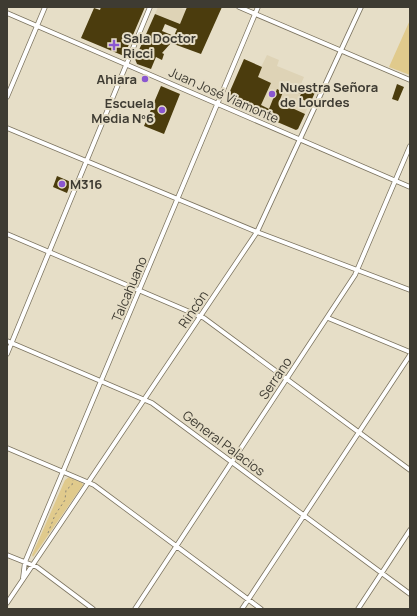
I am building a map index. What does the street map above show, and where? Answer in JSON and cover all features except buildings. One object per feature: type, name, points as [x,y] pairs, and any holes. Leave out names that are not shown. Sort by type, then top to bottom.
[{"type":"street","points":[[7,97],[45,7]]},
{"type":"street","points":[[7,354],[9,342],[128,65],[150,7]]},
{"type":"street","points":[[239,7],[410,80]]},
{"type":"street","name":"Talcahuano","points":[[23,580],[25,562],[258,7]]},
{"type":"street","name":"Rincón","points":[[7,603],[257,232],[361,7]]},
{"type":"street","name":"Juan José Viamonte","points":[[7,13],[410,187]]},
{"type":"street","points":[[7,128],[257,232],[410,290]]},
{"type":"street","name":"Serrano","points":[[135,609],[328,318],[357,270],[410,146]]},
{"type":"street","points":[[7,234],[200,316],[287,378],[410,470]]},
{"type":"street","points":[[328,318],[410,352]]},
{"type":"street","name":"General Palacios","points":[[9,342],[152,403],[410,594]]},
{"type":"street","points":[[242,609],[358,431],[410,355]]},
{"type":"street","points":[[7,448],[88,482],[261,609]]},
{"type":"street","points":[[358,609],[410,530]]},
{"type":"street","points":[[7,555],[33,565],[93,609]]},
{"type":"path","points":[[51,538],[48,529],[65,500],[66,490],[72,485],[72,476]]},
{"type":"shaded area","points":[[158,7],[179,7],[186,10],[180,24],[155,14]]},
{"type":"shaded area","points":[[410,20],[410,75],[389,67]]},
{"type":"shaded area","name":"Nuestra Señora de Lourdes","points":[[267,55],[279,60],[277,66],[304,77],[301,84],[316,90],[298,129],[296,130],[228,101],[227,98],[244,59],[261,67]]},
{"type":"shaded area","points":[[69,477],[82,483],[83,485],[33,557],[32,555],[65,480]]},
{"type":"place","name":"Sala Doctor Ricci","points":[[114,45]]},
{"type":"place","name":"Ahiara","points":[[145,79]]},
{"type":"place","name":"Nuestra Señora de Lourdes","points":[[272,94]]},
{"type":"place","name":"Escuela Media Nº6","points":[[162,110]]},
{"type":"place","name":"M316","points":[[62,184]]}]
